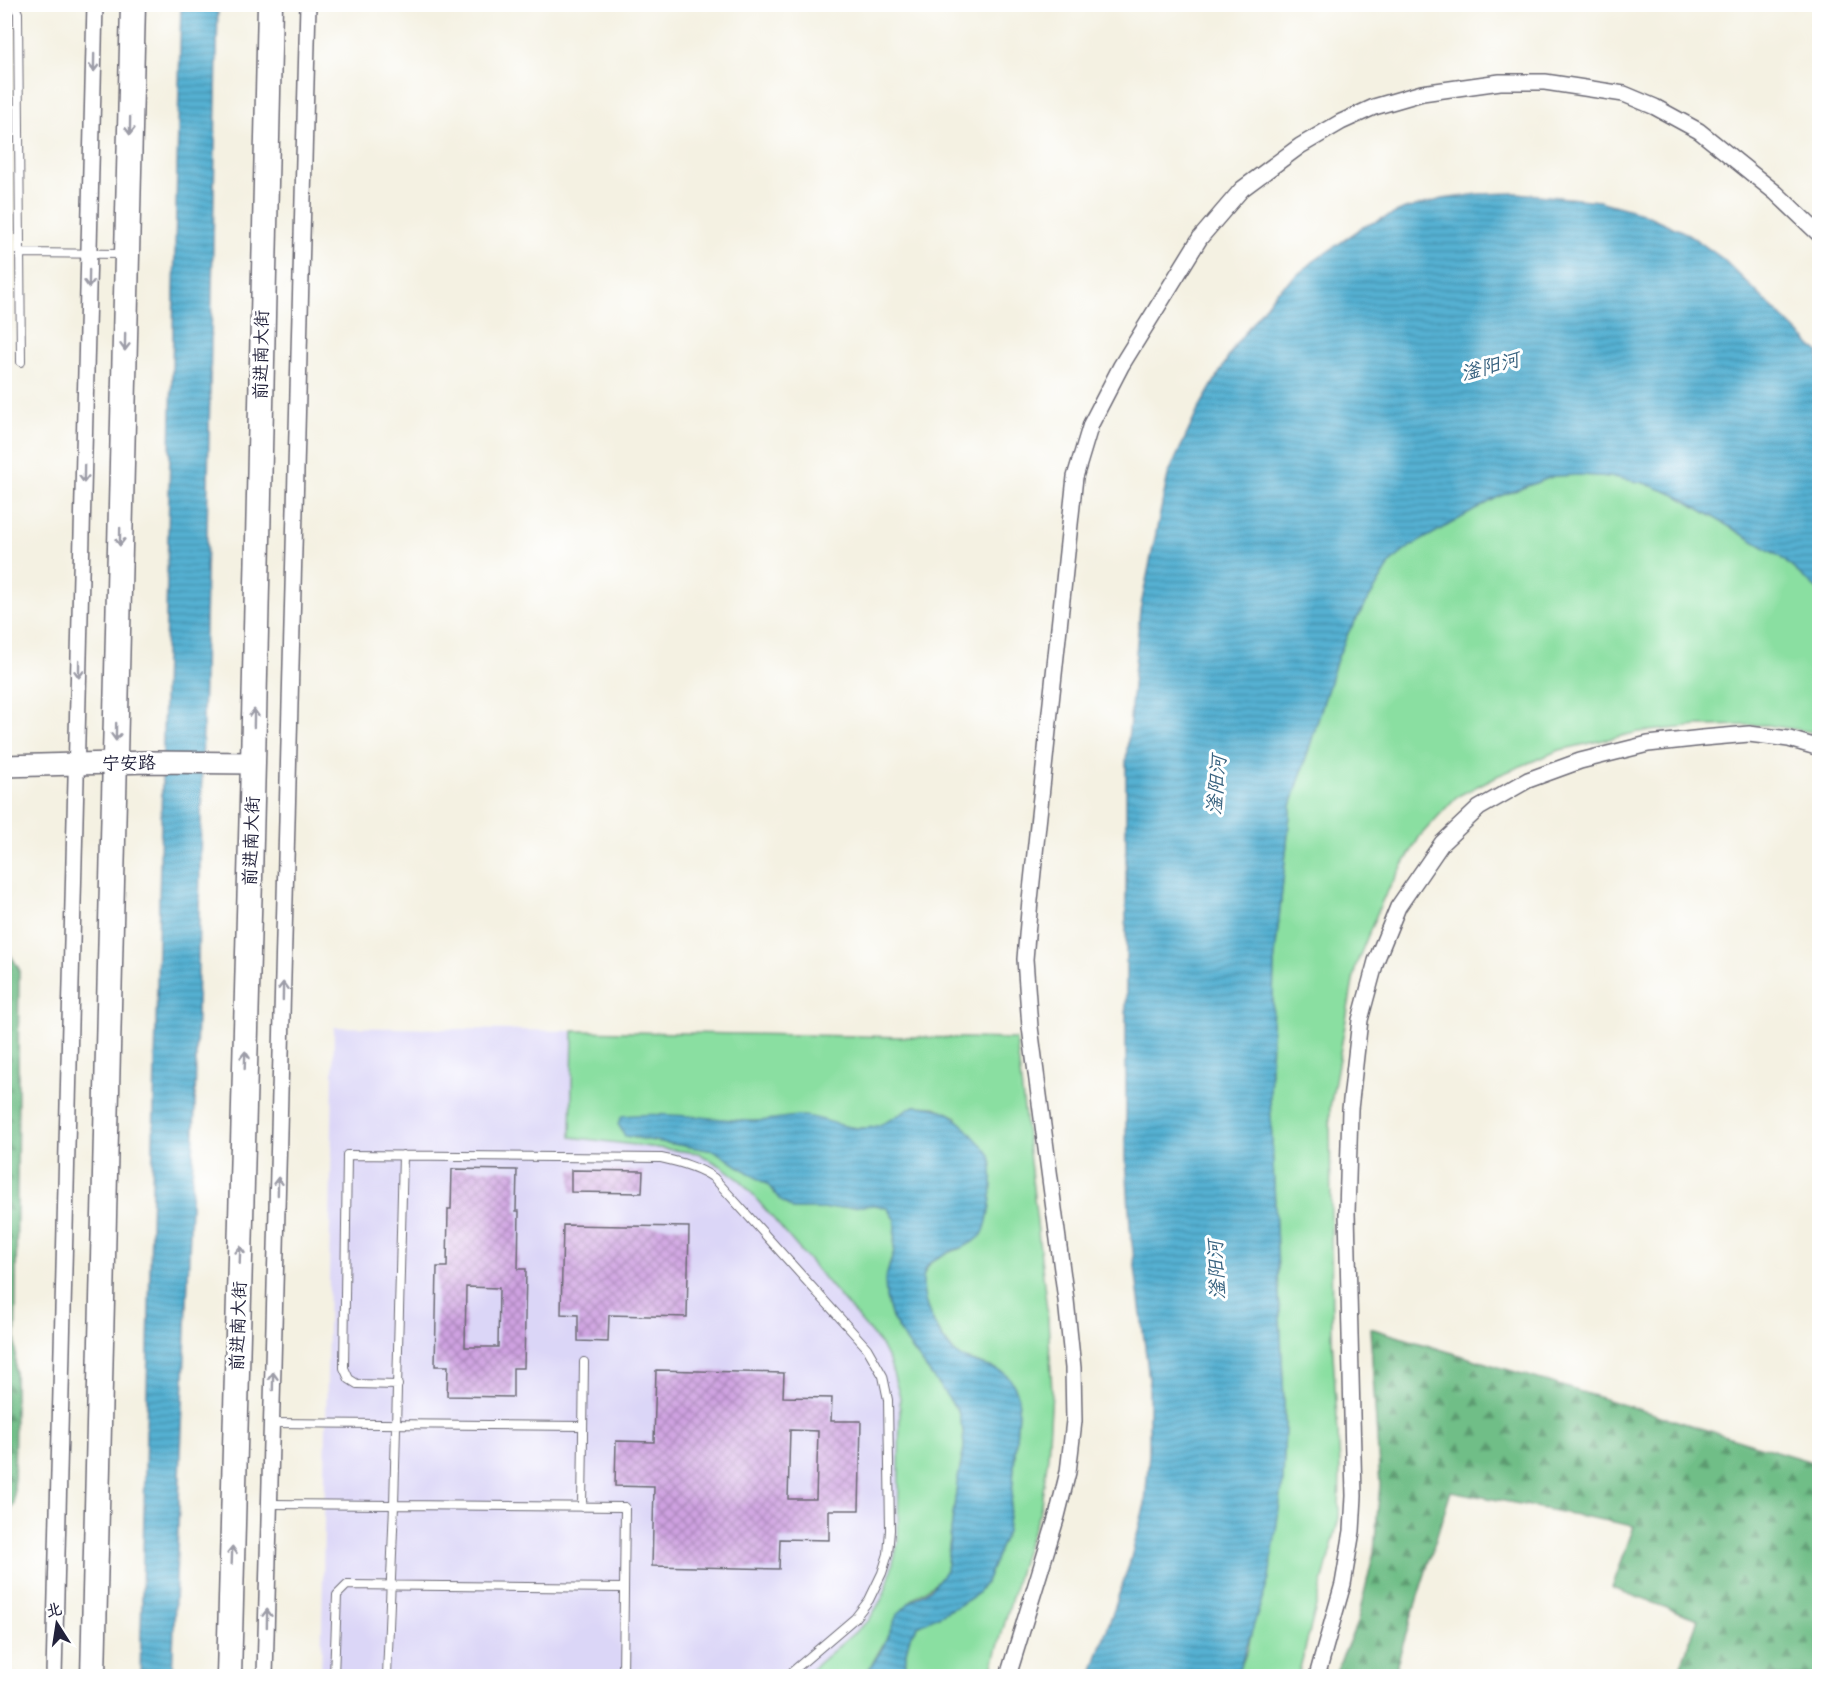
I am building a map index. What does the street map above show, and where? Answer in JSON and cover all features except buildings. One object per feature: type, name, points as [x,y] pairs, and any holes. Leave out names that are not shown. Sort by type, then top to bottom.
[{"type":"main road","points":[[93,1677],[133,4]]},
{"type":"main road","name":"前进南大街","points":[[229,1677],[270,4]]},
{"type":"street","points":[[54,1677],[95,4]]},
{"type":"street","points":[[265,1677],[308,4]]},
{"type":"street","points":[[1008,1677],[1057,1516],[1068,1472],[1074,1421],[1073,1368],[1066,1300],[1030,1027],[1025,959],[1030,900],[1075,477],[1091,424],[1120,366],[1200,238],[1242,189],[1300,146],[1341,122],[1374,107],[1422,93],[1500,82],[1545,82],[1624,94],[1655,107],[1699,131],[1776,193],[1820,235]]},
{"type":"street","points":[[1317,1677],[1343,1584],[1352,1531],[1354,1496],[1347,1213],[1350,1109],[1360,1020],[1376,961],[1398,907],[1442,843],[1479,808],[1528,780],[1580,761],[1648,744],[1749,734],[1789,739],[1820,748]]},
{"type":"street","name":"宁安路","points":[[4,766],[149,762],[253,763]]},
{"type":"lane","points":[[14,4],[18,13],[21,362]]},
{"type":"lane","points":[[20,253],[127,254]]},
{"type":"lane","points":[[398,1384],[357,1384],[349,1379],[344,1368],[346,1155],[662,1158],[706,1172],[714,1178],[867,1348],[883,1376],[888,1400],[890,1530],[888,1554],[876,1588],[855,1618],[788,1677]]},
{"type":"lane","points":[[387,1677],[397,1424],[403,1155]]},
{"type":"lane","points":[[582,1507],[584,1362]]},
{"type":"lane","points":[[272,1423],[583,1426]]},
{"type":"lane","points":[[270,1504],[625,1507],[623,1677]]},
{"type":"lane","points":[[334,1677],[337,1595],[347,1585],[624,1588]]},
{"type":"shaded area","points":[[334,1027],[573,1031],[571,1137],[698,1153],[721,1166],[741,1181],[881,1345],[890,1363],[900,1397],[898,1543],[883,1597],[869,1620],[804,1676],[321,1676]]},
{"type":"green space","points":[[1554,476],[1613,477],[1644,483],[1676,495],[1779,556],[1819,591],[1819,733],[1767,725],[1699,726],[1639,732],[1560,750],[1497,776],[1456,797],[1420,836],[1383,899],[1356,965],[1330,1108],[1332,1338],[1340,1465],[1339,1518],[1298,1676],[1237,1676],[1248,1649],[1283,1482],[1285,1423],[1270,1098],[1274,965],[1291,806],[1337,659],[1349,631],[1392,561],[1411,546],[1498,497]]},
{"type":"green space","points":[[5,946],[19,969],[14,1504],[5,1523]]},
{"type":"green space","points":[[573,1031],[1016,1039],[1048,1319],[1052,1392],[1048,1456],[1040,1511],[1024,1554],[990,1676],[905,1676],[906,1652],[910,1637],[918,1626],[977,1594],[986,1582],[1007,1531],[1012,1495],[1019,1398],[1012,1381],[1002,1372],[989,1366],[962,1358],[952,1349],[930,1316],[923,1291],[926,1270],[932,1262],[961,1248],[957,1117],[935,1107],[914,1106],[894,1120],[873,1128],[776,1120],[625,1136],[715,1151],[768,1185],[780,1200],[793,1209],[824,1209],[875,1204],[887,1208],[895,1220],[894,1251],[889,1265],[886,1297],[892,1318],[906,1341],[958,1411],[963,1430],[964,1448],[946,1570],[937,1581],[908,1604],[865,1676],[804,1676],[869,1620],[883,1597],[888,1582],[898,1543],[900,1397],[890,1363],[881,1345],[741,1181],[721,1166],[698,1153],[571,1137]]},
{"type":"green space","points":[[1370,1328],[1819,1464],[1819,1676],[1677,1676],[1698,1619],[1612,1588],[1634,1526],[1451,1491],[1393,1676],[1334,1676],[1357,1623],[1374,1552],[1380,1485]]},
{"type":"water","points":[[218,4],[195,1107],[172,1676],[140,1676],[181,5]]},
{"type":"water","name":"滏阳河","points":[[1517,193],[1599,201],[1642,213],[1688,234],[1723,259],[1819,353],[1819,591],[1779,556],[1676,495],[1644,483],[1613,477],[1554,476],[1498,497],[1411,546],[1392,561],[1349,631],[1337,659],[1291,806],[1274,965],[1270,1098],[1285,1424],[1283,1482],[1269,1579],[1237,1676],[1091,1676],[1129,1565],[1145,1504],[1149,1453],[1149,1379],[1130,1227],[1126,1157],[1126,762],[1140,610],[1168,475],[1199,408],[1236,344],[1275,293],[1314,261],[1363,227],[1405,209],[1443,199],[1479,194]]},
{"type":"water","points":[[914,1106],[934,1108],[949,1113],[985,1149],[991,1161],[991,1201],[983,1233],[968,1245],[931,1262],[924,1272],[923,1288],[930,1315],[938,1332],[954,1353],[961,1358],[997,1369],[1007,1376],[1015,1388],[1019,1398],[1012,1495],[1007,1531],[986,1582],[977,1594],[918,1626],[910,1637],[906,1652],[905,1676],[865,1676],[882,1649],[897,1615],[909,1603],[933,1587],[946,1570],[964,1448],[963,1430],[958,1411],[906,1341],[892,1318],[886,1297],[885,1280],[894,1251],[895,1220],[887,1208],[875,1205],[793,1209],[780,1200],[768,1185],[715,1151],[625,1136],[618,1124],[622,1116],[638,1115],[757,1121],[801,1116],[850,1127],[870,1128]]}]
